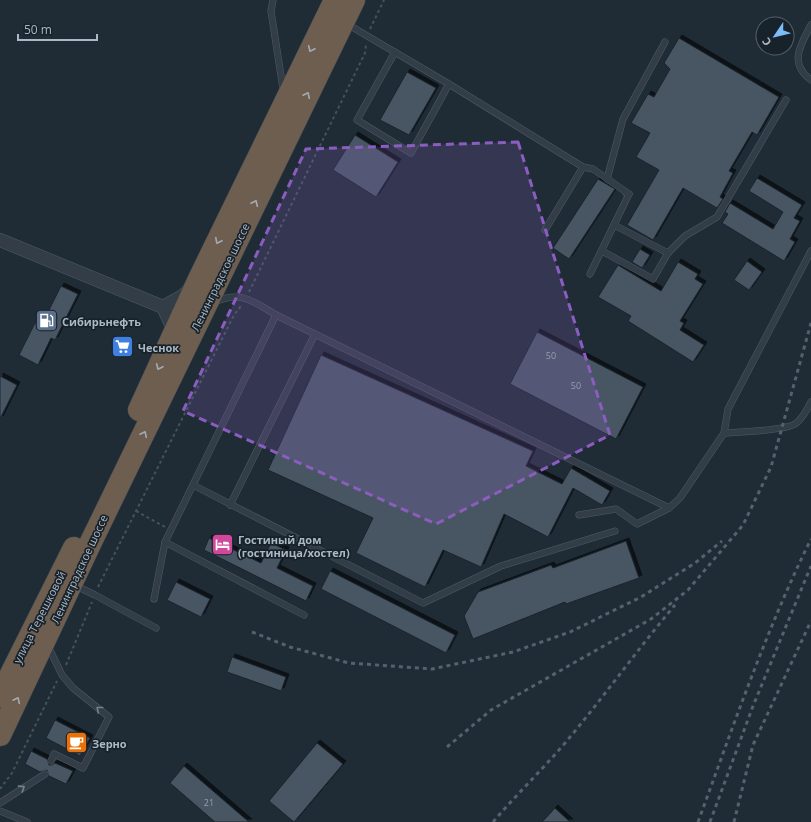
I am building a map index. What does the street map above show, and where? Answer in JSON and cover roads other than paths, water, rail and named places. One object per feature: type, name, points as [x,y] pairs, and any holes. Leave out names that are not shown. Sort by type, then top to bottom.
[{"type":"highway","name":"Ленинградское шоссе","points":[[78,539],[198,281],[283,108],[335,14],[354,0]]},
{"type":"highway","name":"Ленинградское шоссе","points":[[46,641],[90,544],[206,306],[335,14]]},
{"type":"highway","name":"улица Терешковой","points":[[0,696],[78,539]]},
{"type":"highway","name":"улица Терешковой","points":[[0,735],[46,641]]},
{"type":"street","points":[[0,240],[163,307],[171,324],[171,340]]},
{"type":"street","points":[[163,307],[183,296],[198,281]]},
{"type":"lane","points":[[273,0],[271,11],[284,90],[283,108]]},
{"type":"lane","points":[[335,14],[366,36],[449,84],[583,168],[593,169],[629,194],[590,274]]},
{"type":"lane","points":[[811,25],[798,50],[799,65],[811,80]]},
{"type":"lane","points":[[607,179],[622,118],[665,42]]},
{"type":"lane","points":[[395,52],[357,120],[411,153],[449,84]]},
{"type":"lane","points":[[602,251],[654,279],[668,253],[685,236],[717,217],[786,100]]},
{"type":"lane","points":[[545,230],[583,168]]},
{"type":"lane","points":[[614,225],[668,253]]},
{"type":"lane","points":[[580,515],[616,509],[637,524],[669,508],[680,498],[724,433],[728,409],[811,251]]},
{"type":"lane","points":[[206,306],[226,298],[247,297],[276,315],[669,508]]},
{"type":"lane","points":[[154,599],[165,542],[276,315]]},
{"type":"lane","points":[[230,505],[314,334]]},
{"type":"lane","points":[[724,433],[782,428],[795,424],[811,402]]},
{"type":"lane","points":[[193,486],[423,603],[501,566],[615,531]]},
{"type":"lane","points":[[165,542],[304,614]]},
{"type":"lane","points":[[72,585],[95,595],[156,628]]},
{"type":"lane","points":[[46,641],[62,675],[73,688],[109,717],[83,768],[54,754],[51,760]]},
{"type":"lane","points":[[0,803],[45,774]]},
{"type":"lane","points":[[0,811],[27,822]]},
{"type":"railway","points":[[447,747],[491,710],[651,619],[688,590],[743,525],[771,467],[811,323]]},
{"type":"railway","points":[[698,822],[765,643],[779,608],[811,539]]},
{"type":"railway","points":[[252,632],[290,647],[349,663],[432,669],[513,652],[570,632],[641,597],[695,563],[722,541]]},
{"type":"railway","points":[[710,822],[753,706],[811,566]]},
{"type":"railway","points":[[493,822],[565,743],[675,605]]},
{"type":"railway","points":[[734,822],[753,745],[811,621]]},
{"type":"place","name":"Сибирьнефть","points":[[46,321]]},
{"type":"place","name":"Чеснок","points":[[123,347]]},
{"type":"place","name":"Гостиный дом (гостиница/хостел)","points":[[223,545]]},
{"type":"place","name":"Зерно","points":[[77,743]]}]
